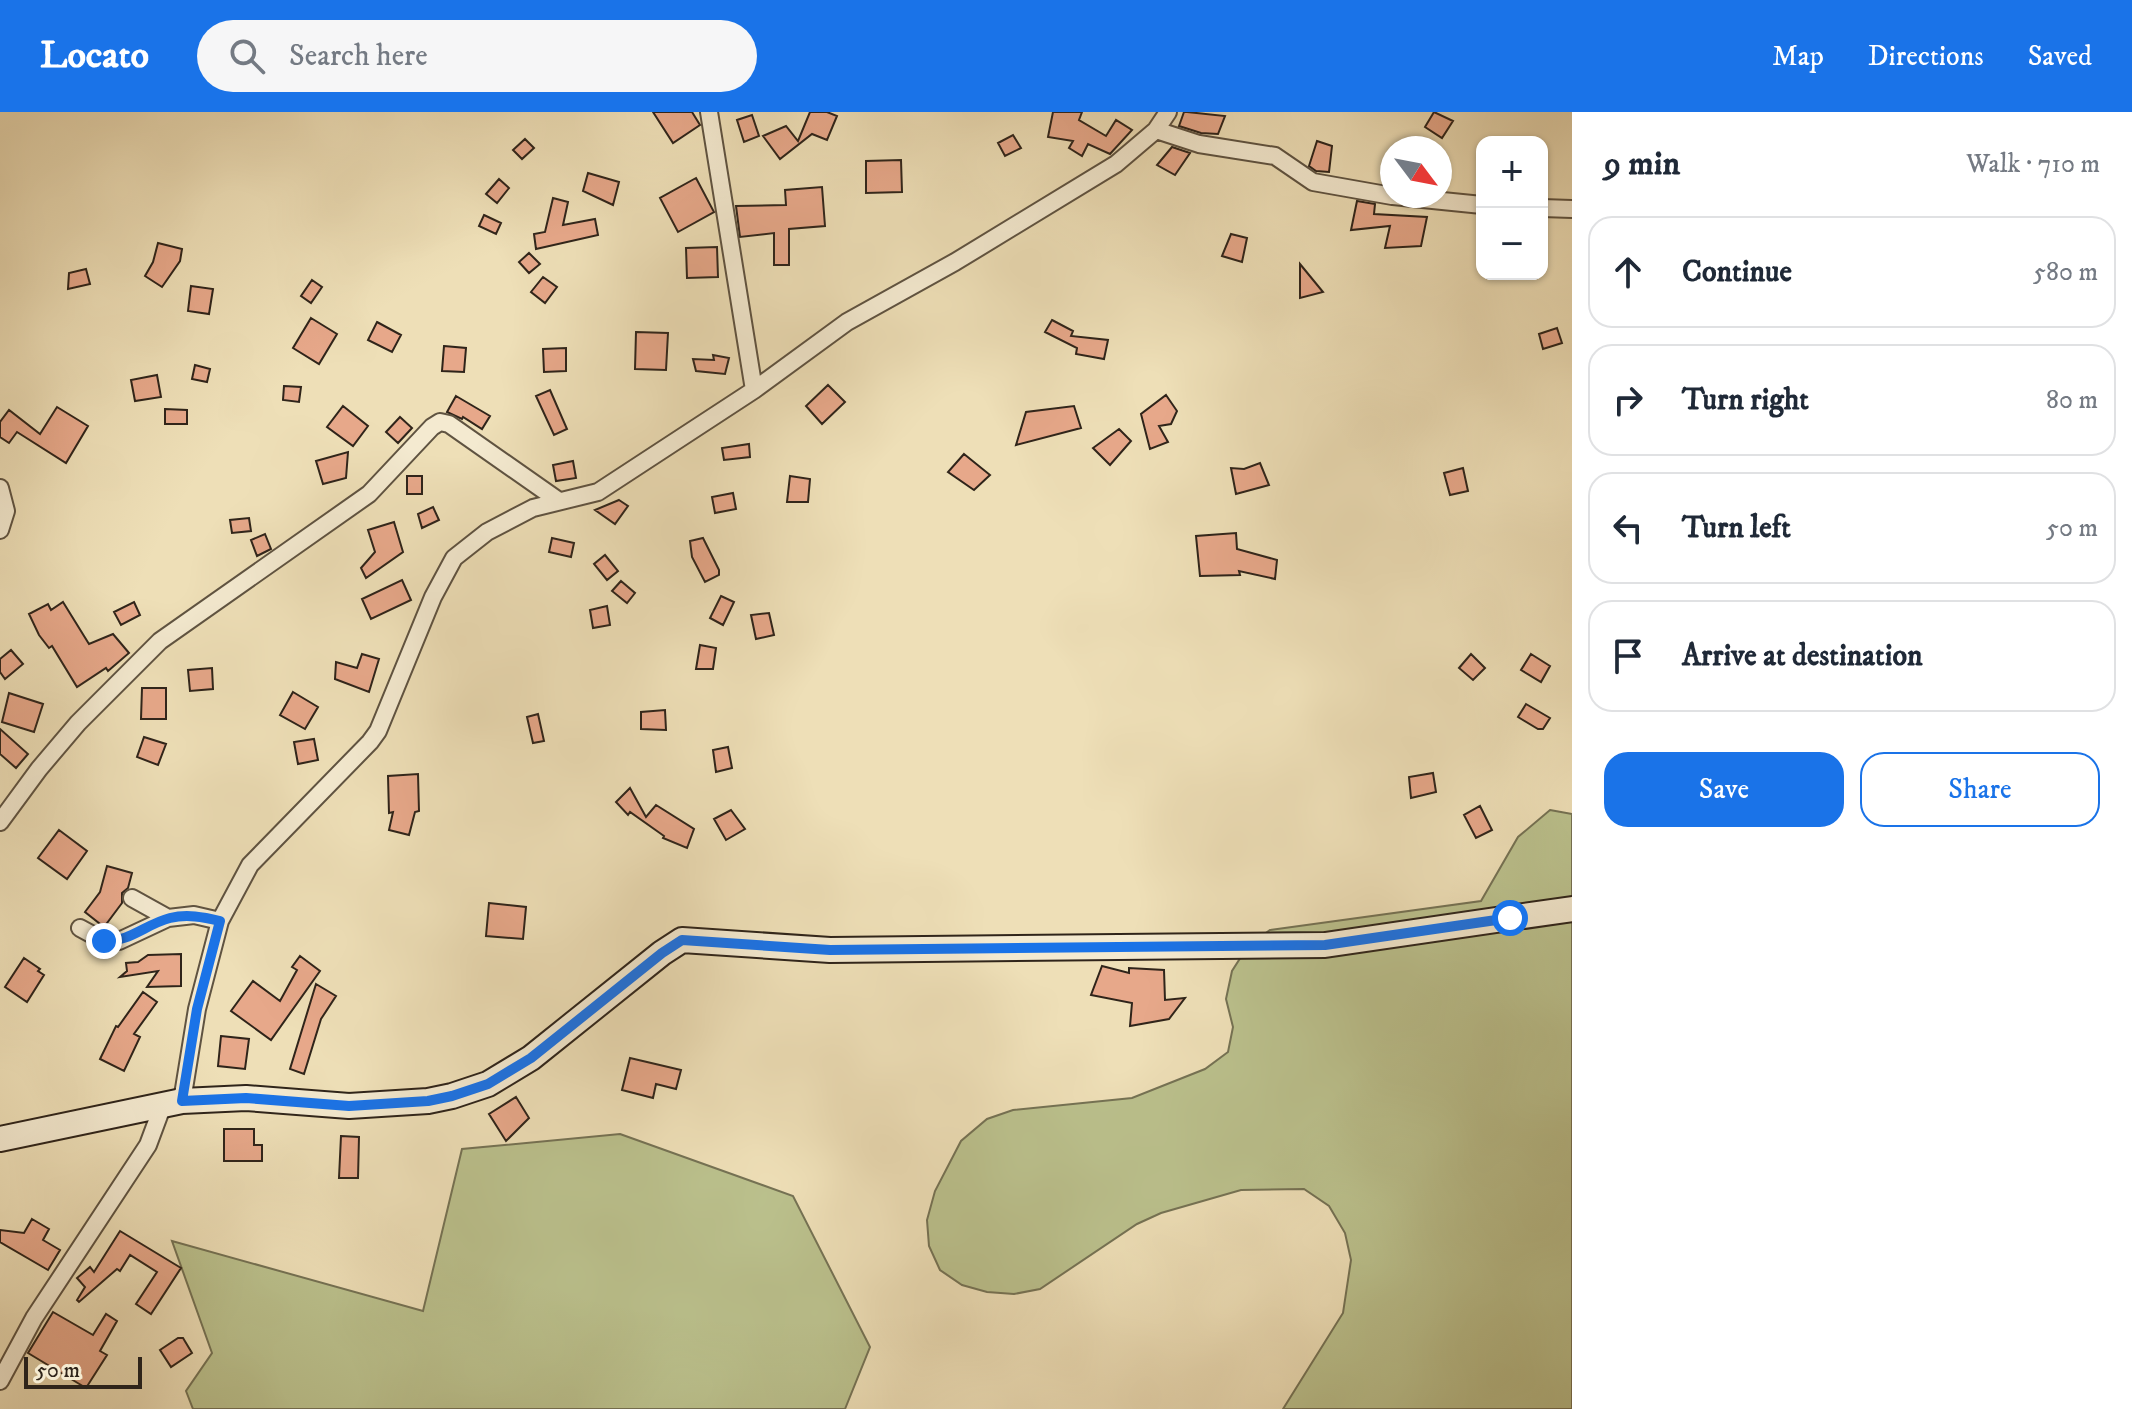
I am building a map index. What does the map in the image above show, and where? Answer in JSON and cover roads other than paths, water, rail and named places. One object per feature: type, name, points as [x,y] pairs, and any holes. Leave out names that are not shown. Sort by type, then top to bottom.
[{"type":"main road","points":[[0,1139],[173,1102],[246,1098],[349,1106],[428,1101],[452,1096],[488,1084],[531,1058],[682,940],[830,950],[1325,945],[1572,909]]},
{"type":"street","points":[[709,112],[754,390]]},
{"type":"street","points":[[0,1381],[34,1318],[173,1102],[220,921],[250,865],[378,731],[433,597],[454,558],[487,532],[533,508],[598,492],[754,390],[847,322],[955,262],[1116,164],[1156,130],[1168,112]]},
{"type":"street","points":[[1156,130],[1199,144],[1275,156],[1313,182],[1380,194]]},
{"type":"street","points":[[1452,204],[1476,205]]},
{"type":"street","points":[[1548,208],[1572,209]]},
{"type":"street","points":[[0,822],[78,723],[160,641],[369,494],[440,422],[449,424],[559,501]]},
{"type":"street","points":[[0,488],[6,511],[0,530]]},
{"type":"street","points":[[132,898],[168,918]]},
{"type":"street","points":[[80,928],[104,941],[119,941],[168,918],[194,915],[220,921]]}]
